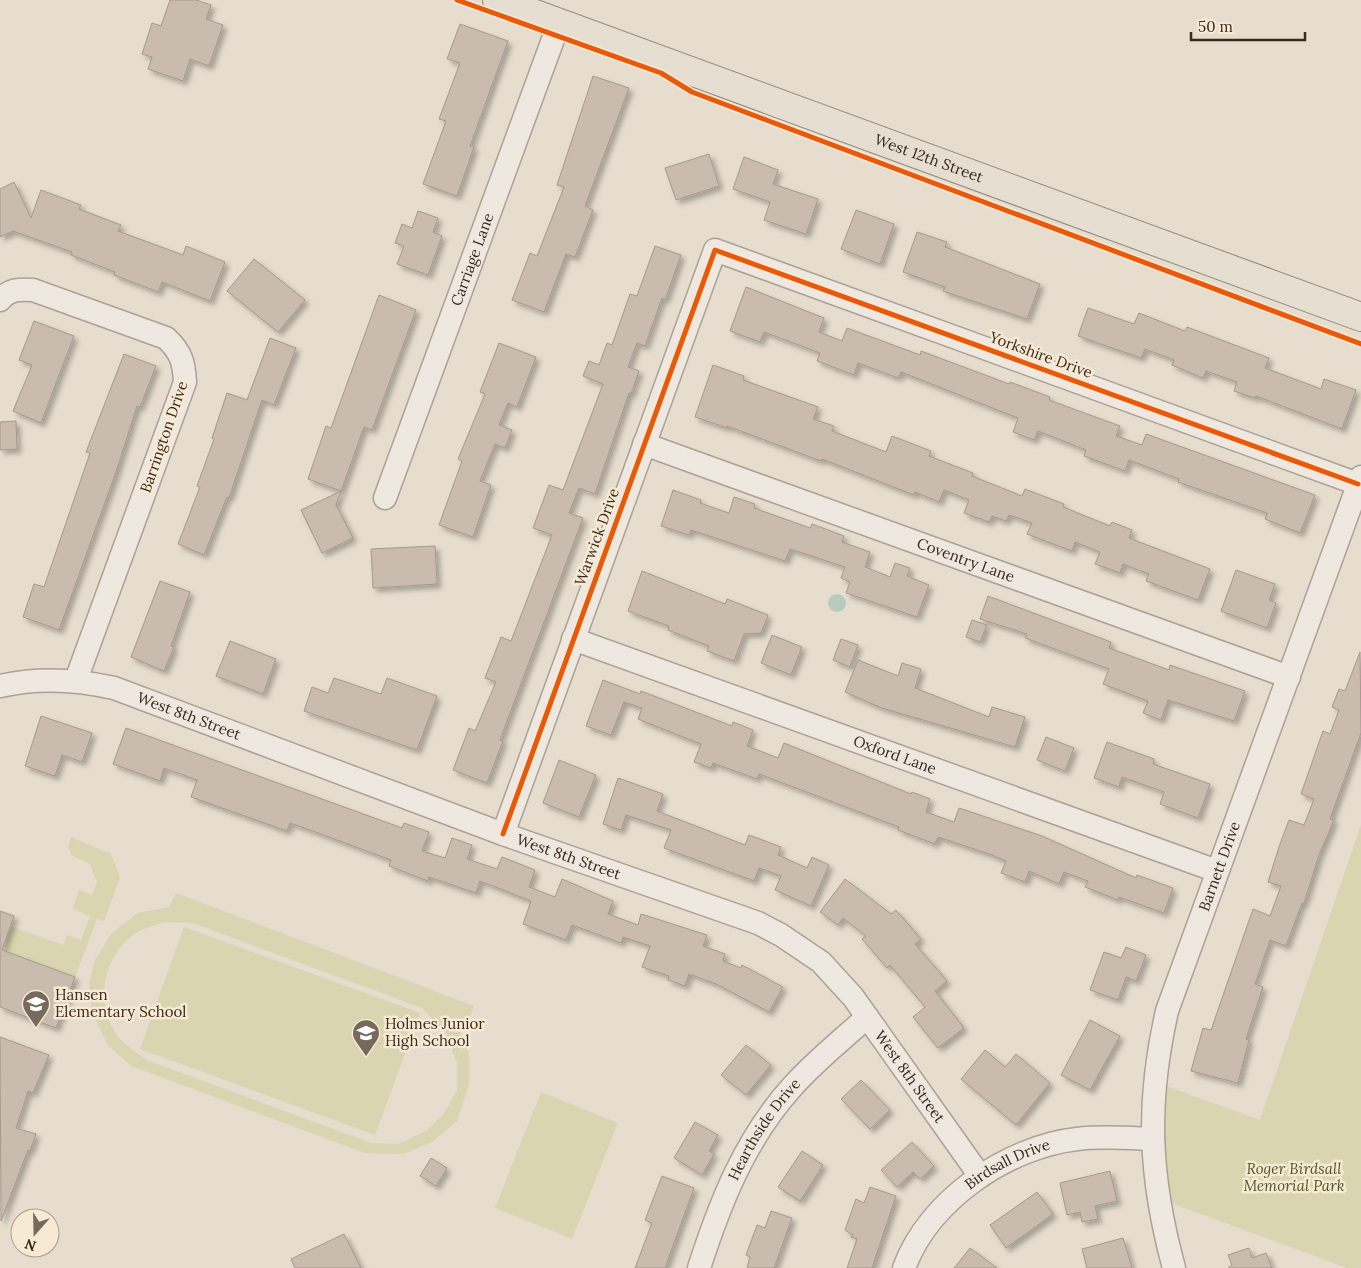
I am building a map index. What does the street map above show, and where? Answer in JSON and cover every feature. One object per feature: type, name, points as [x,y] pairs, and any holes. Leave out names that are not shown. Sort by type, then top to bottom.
[{"type":"main road","name":"West 12th Street","points":[[497,0],[1361,317]]},
{"type":"street","name":"Carriage Lane","points":[[385,498],[559,23]]},
{"type":"street","name":"Warwick Drive","points":[[502,834],[715,250]]},
{"type":"street","name":"Yorkshire Drive","points":[[715,250],[1360,480]]},
{"type":"street","name":"Barrington Drive","points":[[0,300],[4,295],[17,289],[33,290],[166,338],[178,350],[184,365],[185,382],[76,680]]},
{"type":"street","name":"Coventry Lane","points":[[644,444],[1289,677]]},
{"type":"street","name":"Barnett Drive","points":[[1174,1268],[1157,1200],[1153,1139],[1154,1074],[1167,1011],[1360,480]]},
{"type":"street","name":"Oxford Lane","points":[[573,639],[1217,871]]},
{"type":"street","name":"West 8th Street","points":[[0,686],[20,682],[76,680],[114,688],[502,834],[758,923],[802,948],[837,979],[867,1017],[980,1176]]},
{"type":"street","name":"Hearthside Drive","points":[[698,1268],[726,1192],[738,1166],[773,1110],[814,1064],[867,1017]]},
{"type":"street","name":"Birdsall Drive","points":[[904,1268],[930,1225],[962,1191],[980,1176],[1014,1157],[1052,1144],[1076,1139],[1101,1137],[1153,1139]]},
{"type":"green space","name":"Roger Birdsall Memorial Park","points":[[1361,825],[1361,1268],[1347,1268],[1171,1203],[1165,1144],[1165,1101],[1166,1086],[1260,1120]]},
{"type":"green space","points":[[71,837],[111,854],[120,877],[104,921],[97,919],[75,977],[2,950],[10,926],[63,945],[67,935],[81,940],[90,916],[73,909],[79,890],[92,895],[97,882],[90,864],[72,856],[68,846]]},
{"type":"green space","points":[[176,893],[474,1006],[467,1025],[457,1024],[469,1054],[469,1085],[457,1121],[432,1142],[403,1154],[365,1153],[131,1066],[107,1044],[93,1014],[89,993],[90,979],[95,960],[112,933],[138,913],[169,907]],"holes":[[[165,922],[193,923],[422,1008],[446,1033],[457,1064],[457,1090],[444,1114],[426,1131],[398,1144],[371,1143],[147,1060],[131,1049],[117,1035],[106,1009],[104,994],[109,967],[125,942],[139,931]]]},
{"type":"green space","points":[[184,927],[420,1013],[375,1135],[140,1049]]},
{"type":"green space","points":[[541,1092],[618,1123],[572,1239],[495,1208]]},
{"type":"shaded area","points":[[837,594],[843,597],[846,603],[843,609],[837,612],[831,609],[828,603],[831,597]]},
{"type":"building","points":[[170,0],[196,0],[211,5],[206,19],[223,25],[209,66],[190,59],[183,81],[148,69],[152,57],[142,54],[152,23],[161,26]]},
{"type":"building","points":[[460,24],[508,41],[470,146],[474,147],[457,196],[423,184],[446,121],[439,119],[460,63],[447,59]]},
{"type":"building","points":[[593,76],[629,88],[585,206],[593,210],[575,257],[566,254],[544,312],[512,300],[530,253],[537,256],[564,187],[557,185]]},
{"type":"building","points":[[709,154],[719,186],[676,200],[665,168]]},
{"type":"building","points":[[744,157],[778,170],[773,184],[818,199],[806,234],[764,220],[770,202],[733,189]]},
{"type":"building","points":[[14,182],[31,218],[41,190],[81,205],[79,209],[121,225],[118,231],[183,255],[186,246],[225,262],[210,301],[162,282],[158,292],[114,275],[115,272],[71,255],[72,252],[13,231],[0,237],[0,189]]},
{"type":"building","points":[[856,210],[894,224],[880,264],[841,249]]},
{"type":"building","points":[[418,211],[438,218],[433,232],[442,236],[428,275],[397,264],[404,246],[395,243],[402,224],[412,228]]},
{"type":"building","points":[[917,232],[947,242],[945,247],[1040,284],[1027,319],[943,291],[945,287],[903,272]]},
{"type":"building","points":[[655,246],[681,255],[665,300],[662,298],[645,346],[637,343],[628,367],[639,371],[631,394],[629,393],[595,494],[579,488],[569,513],[583,518],[500,740],[503,741],[487,783],[453,770],[469,728],[475,731],[496,682],[485,678],[501,637],[511,641],[552,535],[533,528],[549,485],[563,490],[603,384],[583,376],[589,361],[599,365],[607,343],[612,345],[630,294],[637,296]]},
{"type":"building","points":[[254,259],[305,300],[278,332],[227,291]]},
{"type":"building","points":[[746,287],[824,318],[819,332],[842,341],[847,328],[920,355],[921,351],[1009,384],[1010,382],[1050,397],[1049,400],[1120,426],[1116,436],[1142,445],[1146,434],[1315,495],[1300,533],[1265,519],[1267,513],[1178,482],[1179,479],[1129,460],[1125,471],[1084,456],[1086,450],[1038,431],[1034,440],[1013,432],[1018,418],[901,372],[898,378],[858,363],[854,375],[817,361],[820,353],[764,332],[760,342],[730,331]]},
{"type":"building","points":[[379,295],[416,310],[372,430],[364,427],[336,505],[353,538],[322,553],[301,510],[341,491],[308,479],[326,426],[331,428]]},
{"type":"building","points":[[1088,308],[1134,324],[1139,313],[1185,331],[1187,327],[1269,358],[1265,368],[1321,389],[1324,379],[1356,390],[1342,429],[1256,396],[1255,398],[1234,391],[1237,382],[1206,371],[1203,378],[1172,365],[1174,360],[1145,349],[1141,358],[1078,336]]},
{"type":"building","points":[[34,321],[74,336],[41,423],[13,411],[32,365],[19,360]]},
{"type":"building","points":[[270,338],[296,348],[274,405],[262,400],[229,498],[227,497],[204,555],[178,544],[200,487],[197,486],[214,439],[212,438],[227,393],[247,400]]},
{"type":"building","points":[[499,343],[536,357],[517,407],[508,403],[499,425],[512,430],[505,448],[495,444],[480,481],[491,485],[473,537],[439,525],[462,461],[458,459],[485,394],[480,392]]},
{"type":"building","points":[[124,354],[156,366],[140,407],[137,406],[116,472],[59,630],[23,617],[34,584],[44,587],[90,453],[86,452]]},
{"type":"building","points":[[713,365],[744,376],[743,380],[818,407],[813,419],[834,426],[832,431],[886,452],[892,436],[931,451],[929,456],[973,473],[972,476],[1022,496],[1025,489],[1064,504],[1063,507],[1110,526],[1112,522],[1132,530],[1129,538],[1210,569],[1198,600],[1146,581],[1149,574],[1123,564],[1120,573],[1095,564],[1100,552],[1075,542],[1072,551],[1027,534],[1032,523],[1009,515],[1006,521],[992,516],[989,522],[964,513],[969,500],[944,490],[939,502],[915,492],[914,495],[822,459],[821,461],[727,426],[727,428],[695,417]]},
{"type":"building","points":[[16,421],[17,449],[0,450],[0,422]]},
{"type":"building","points":[[673,490],[701,500],[700,503],[729,513],[734,497],[755,504],[754,508],[810,528],[812,524],[844,536],[842,542],[870,552],[865,567],[890,577],[895,563],[910,568],[907,576],[929,585],[917,617],[846,593],[850,582],[841,578],[845,567],[790,549],[785,561],[691,530],[689,535],[661,526]]},
{"type":"building","points":[[435,546],[437,584],[373,588],[371,549]]},
{"type":"building","points":[[1236,570],[1275,584],[1269,600],[1276,603],[1267,628],[1221,611]]},
{"type":"building","points":[[642,571],[725,604],[727,599],[768,615],[761,633],[744,634],[734,661],[707,651],[709,646],[668,630],[669,626],[628,611]]},
{"type":"building","points":[[160,581],[190,592],[171,646],[174,647],[164,671],[131,657]]},
{"type":"building","points":[[988,596],[1111,642],[1109,648],[1169,670],[1170,665],[1245,691],[1234,721],[1168,700],[1161,720],[1143,713],[1148,701],[1103,684],[1109,669],[1025,638],[1027,634],[980,619]]},
{"type":"building","points":[[972,620],[987,625],[980,642],[966,637]]},
{"type":"building","points":[[772,635],[802,647],[791,675],[761,663]]},
{"type":"building","points":[[841,639],[858,645],[850,667],[833,660]]},
{"type":"building","points":[[230,641],[276,659],[263,694],[216,676]]},
{"type":"building","points":[[1360,652],[1361,733],[1330,819],[1334,820],[1319,855],[1304,903],[1302,903],[1286,946],[1270,940],[1255,984],[1263,987],[1246,1039],[1249,1040],[1238,1083],[1191,1071],[1203,1028],[1211,1030],[1253,909],[1270,916],[1281,886],[1268,882],[1280,844],[1289,820],[1304,825],[1314,799],[1301,794],[1323,731],[1330,734],[1339,710],[1332,707],[1339,689],[1345,691]]},
{"type":"building","points":[[858,660],[898,676],[902,663],[921,669],[915,688],[989,717],[992,707],[1025,717],[1015,747],[882,708],[845,692]]},
{"type":"building","points":[[334,678],[381,694],[387,678],[437,696],[417,750],[304,711],[312,687],[328,693]]},
{"type":"building","points":[[603,680],[640,694],[641,691],[732,726],[733,722],[753,730],[747,746],[778,758],[784,743],[911,794],[912,792],[930,799],[926,812],[954,822],[959,808],[1042,836],[1136,878],[1137,875],[1173,888],[1164,913],[1119,897],[1118,900],[1085,887],[1088,881],[1064,872],[1059,884],[1029,871],[1025,882],[1001,873],[1006,861],[989,854],[938,837],[935,844],[898,830],[899,827],[759,774],[757,779],[713,763],[711,768],[694,762],[701,744],[638,719],[642,708],[624,702],[611,735],[586,726]]},
{"type":"building","points":[[41,716],[92,733],[82,762],[62,755],[55,776],[25,766]]},
{"type":"building","points":[[126,728],[402,828],[404,823],[429,832],[422,851],[445,858],[452,838],[472,845],[467,859],[497,869],[502,857],[535,870],[529,887],[555,897],[562,879],[613,901],[608,914],[638,925],[641,914],[707,935],[703,946],[725,954],[723,961],[741,968],[742,965],[783,987],[769,1012],[716,984],[689,974],[685,986],[668,980],[669,976],[642,967],[650,946],[623,937],[621,943],[572,925],[566,940],[523,924],[531,901],[480,881],[476,893],[429,877],[428,881],[389,866],[391,860],[310,830],[290,823],[287,831],[191,797],[197,780],[164,768],[160,781],[113,764]]},
{"type":"building","points":[[1046,737],[1074,748],[1065,771],[1037,760]]},
{"type":"building","points":[[1107,742],[1154,759],[1153,764],[1210,784],[1198,818],[1160,804],[1164,792],[1122,777],[1119,787],[1094,778]]},
{"type":"building","points":[[559,760],[596,775],[579,817],[543,803]]},
{"type":"building","points":[[618,778],[663,794],[657,811],[745,845],[749,835],[781,847],[778,855],[807,868],[812,857],[829,865],[811,906],[775,890],[781,876],[759,868],[754,881],[664,848],[671,830],[626,815],[621,830],[603,824]]},
{"type":"building","points":[[845,879],[891,914],[896,910],[921,939],[915,944],[947,981],[935,991],[964,1028],[938,1048],[913,1017],[925,1007],[890,965],[887,968],[862,939],[866,936],[843,918],[838,925],[820,912]]},
{"type":"building","points":[[0,911],[14,916],[2,950],[75,977],[56,1028],[0,1007]]},
{"type":"building","points":[[1126,947],[1146,955],[1136,981],[1126,977],[1118,1000],[1090,990],[1104,952],[1121,958]]},
{"type":"building","points":[[1090,1020],[1120,1036],[1090,1090],[1061,1075]]},
{"type":"building","points":[[0,1037],[49,1055],[33,1093],[28,1091],[16,1128],[36,1134],[1,1221]]},
{"type":"building","points":[[746,1045],[771,1065],[746,1095],[721,1075]]},
{"type":"building","points":[[985,1050],[1005,1067],[1016,1054],[1050,1083],[1016,1125],[961,1079]]},
{"type":"building","points":[[861,1080],[890,1110],[870,1129],[841,1099]]},
{"type":"building","points":[[695,1122],[718,1135],[709,1151],[714,1154],[702,1175],[674,1158]]},
{"type":"building","points":[[912,1142],[934,1166],[920,1179],[913,1172],[897,1187],[881,1170]]},
{"type":"building","points":[[802,1151],[823,1165],[800,1201],[778,1187]]},
{"type":"building","points":[[431,1158],[447,1168],[436,1186],[420,1176]]},
{"type":"building","points":[[1110,1171],[1117,1201],[1095,1206],[1098,1219],[1082,1222],[1080,1212],[1067,1215],[1060,1183]]},
{"type":"building","points":[[662,1176],[694,1188],[665,1268],[635,1268],[652,1223],[645,1220]]},
{"type":"building","points":[[870,1187],[896,1196],[872,1268],[847,1268],[857,1239],[851,1237],[853,1235],[845,1230],[856,1199],[864,1203]]},
{"type":"building","points":[[1037,1192],[1053,1214],[1006,1248],[990,1225]]},
{"type":"building","points":[[771,1211],[792,1218],[774,1268],[747,1268],[750,1257],[746,1255],[757,1225],[765,1228]]},
{"type":"building","points":[[344,1234],[361,1268],[295,1268],[291,1259]]},
{"type":"building","points":[[1123,1238],[1132,1268],[1087,1268],[1082,1249]]},
{"type":"building","points":[[970,1248],[981,1256],[997,1268],[954,1268]]},
{"type":"building","points":[[1249,1248],[1252,1258],[1266,1253],[1272,1268],[1228,1268],[1232,1265],[1228,1255]]},
{"type":"cycle path","points":[[457,0],[661,73],[692,92],[1361,344]]},
{"type":"cycle path","points":[[503,834],[715,250],[1358,484]]},
{"type":"place","name":"Hansen Elementary School","points":[[36,1028]]},
{"type":"place","name":"Holmes Junior High School","points":[[366,1057]]}]
